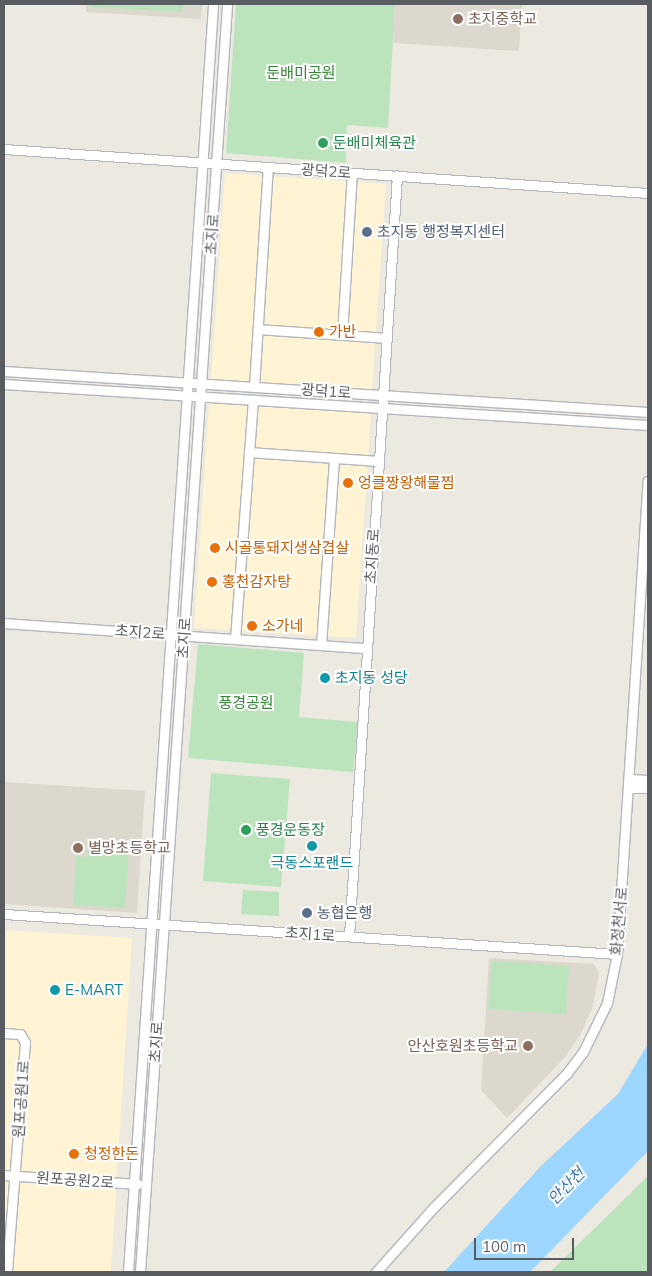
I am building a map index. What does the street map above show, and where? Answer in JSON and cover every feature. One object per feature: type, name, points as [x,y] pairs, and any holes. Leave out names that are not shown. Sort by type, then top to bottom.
[{"type":"street","name":"초지로","points":[[128,1272],[213,4]]},
{"type":"street","name":"초지로","points":[[140,1272],[227,4]]},
{"type":"street","name":"광덕2로","points":[[4,149],[648,193]]},
{"type":"street","points":[[254,387],[268,167]]},
{"type":"street","points":[[342,335],[352,173]]},
{"type":"street","name":"초지동로","points":[[349,936],[365,648],[397,176]]},
{"type":"street","points":[[258,329],[387,338]]},
{"type":"street","name":"광덕1로","points":[[4,371],[648,412]]},
{"type":"street","name":"광덕1로","points":[[4,384],[648,425]]},
{"type":"street","points":[[235,639],[253,400]]},
{"type":"street","points":[[249,452],[378,461]]},
{"type":"street","points":[[321,645],[334,458]]},
{"type":"street","name":"화정천서로","points":[[376,1272],[432,1208],[567,1073],[598,1026],[607,1003],[617,954],[630,784],[648,481]]},
{"type":"street","name":"초지2로","points":[[4,623],[365,648]]},
{"type":"street","points":[[630,784],[648,780]]},
{"type":"street","points":[[630,784],[648,788]]},
{"type":"street","name":"초지1로","points":[[4,914],[617,954]]},
{"type":"street","name":"원포공원1로","points":[[4,1033],[20,1034],[25,1042],[7,1272]]},
{"type":"street","name":"원포공원2로","points":[[4,1175],[146,1185]]},
{"type":"shaded area","points":[[86,4],[202,4],[201,19],[86,12]]},
{"type":"shaded area","name":"초지중학교","points":[[395,4],[522,4],[519,51],[393,43]]},
{"type":"shaded area","points":[[225,173],[386,184],[372,390],[211,379]]},
{"type":"shaded area","points":[[209,402],[371,413],[356,638],[194,628]]},
{"type":"shaded area","name":"별망초등학교","points":[[4,782],[145,791],[137,913],[4,904]]},
{"type":"shaded area","points":[[4,930],[132,938],[111,1272],[4,1272]]},
{"type":"shaded area","name":"안산호원초등학교","points":[[489,958],[594,964],[599,973],[593,1006],[581,1034],[565,1057],[507,1118],[481,1090]]},
{"type":"green space","points":[[90,4],[183,4],[182,12],[90,7]]},
{"type":"green space","name":"둔배미공원","points":[[236,4],[395,4],[388,128],[347,125],[346,163],[226,153]]},
{"type":"green space","name":"풍경공원","points":[[198,644],[304,653],[299,717],[358,722],[353,772],[188,758]]},
{"type":"green space","name":"풍경운동장","points":[[211,773],[290,779],[281,887],[203,881]]},
{"type":"green space","points":[[88,849],[129,852],[125,908],[73,905],[76,856],[87,857]]},
{"type":"green space","points":[[243,890],[279,892],[279,916],[241,914]]},
{"type":"green space","points":[[492,961],[569,966],[566,1014],[488,1009]]},
{"type":"green space","points":[[648,1176],[648,1272],[550,1272]]},
{"type":"water","name":"안산천","points":[[648,1044],[648,1151],[530,1272],[444,1272],[541,1166],[618,1094]]},
{"type":"place","name":"초지중학교","points":[[458,19]]},
{"type":"place","name":"둔배미체육관","points":[[323,143]]},
{"type":"place","name":"초지동 행정복지센터","points":[[367,232]]},
{"type":"place","name":"가반","points":[[319,332]]},
{"type":"place","name":"엉클짱왕해물찜","points":[[348,483]]},
{"type":"place","name":"시골통돼지생삼겹살","points":[[215,548]]},
{"type":"place","name":"홍천감자탕","points":[[212,582]]},
{"type":"place","name":"소가네","points":[[252,626]]},
{"type":"place","name":"초지동 성당","points":[[325,678]]},
{"type":"place","name":"풍경운동장","points":[[246,830]]},
{"type":"place","name":"극동스포랜드","points":[[312,846]]},
{"type":"place","name":"별망초등학교","points":[[78,848]]},
{"type":"place","name":"농협은행","points":[[307,913]]},
{"type":"place","name":"E-MART","points":[[55,990]]},
{"type":"place","name":"안산호원초등학교","points":[[528,1046]]},
{"type":"place","name":"청정한돈","points":[[74,1154]]}]
